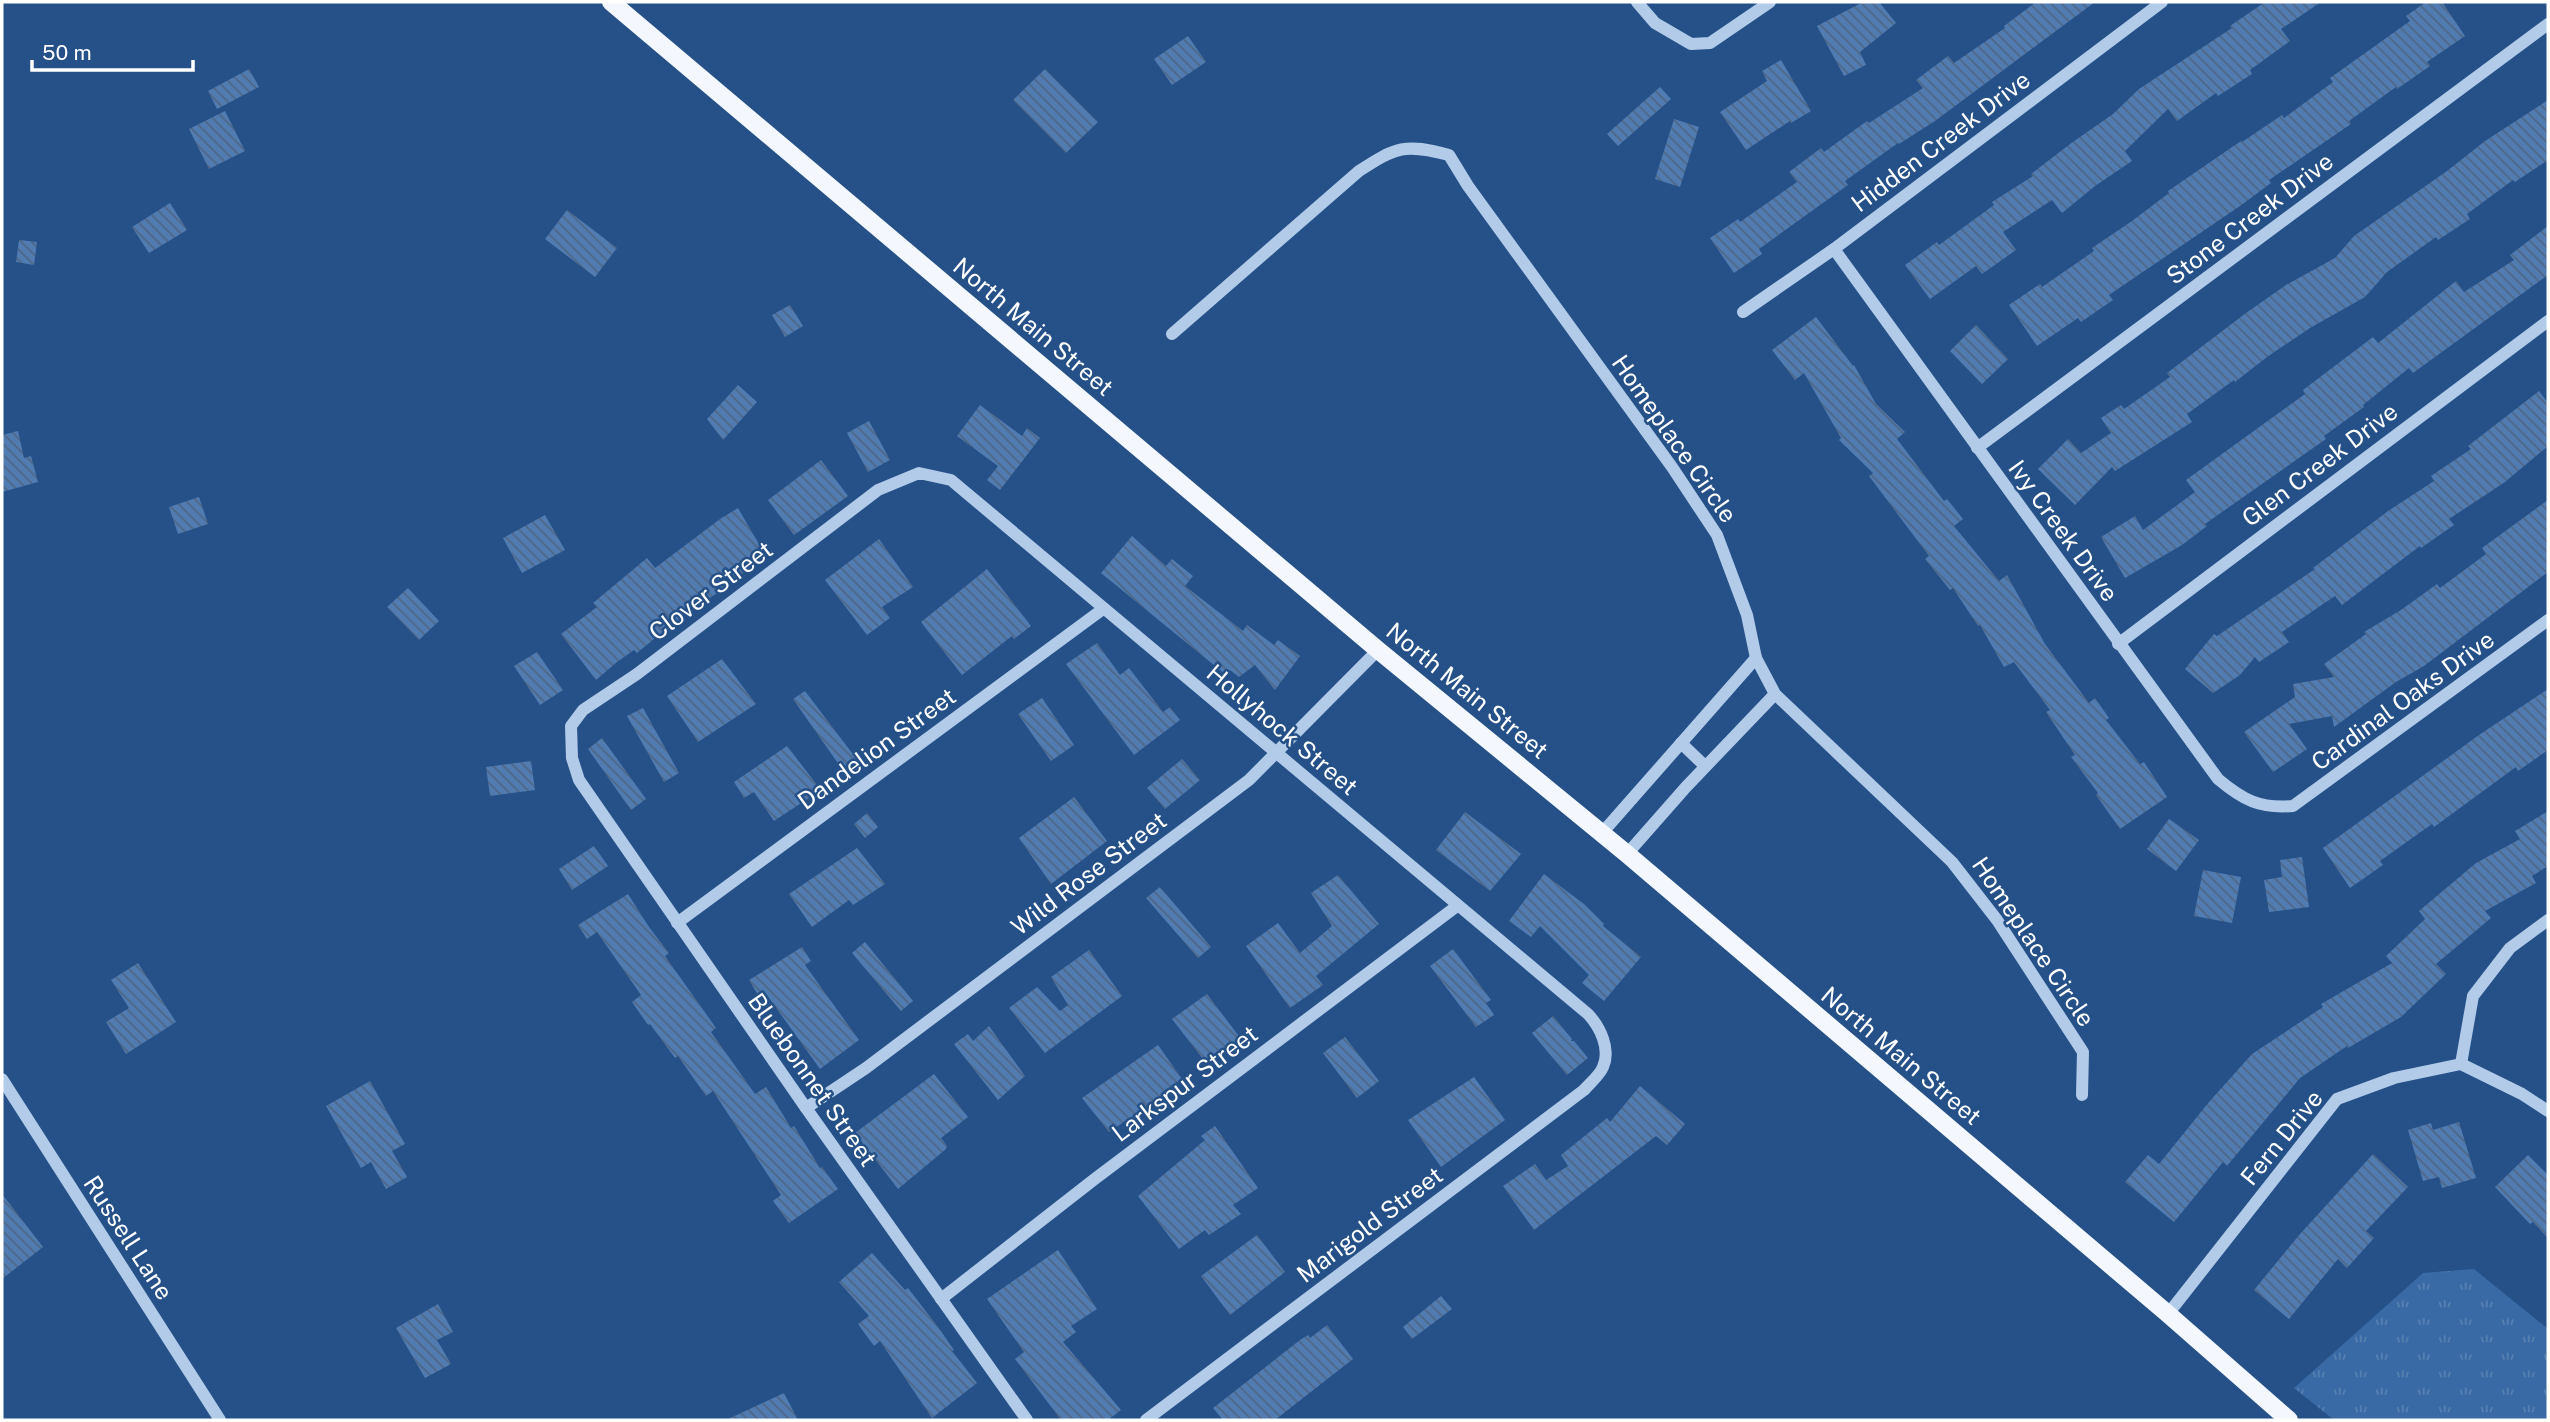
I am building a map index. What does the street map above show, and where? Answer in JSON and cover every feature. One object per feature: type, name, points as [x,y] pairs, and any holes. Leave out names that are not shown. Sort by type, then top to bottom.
[{"type":"main road","name":"North Main Street","points":[[611,2],[1378,650],[1627,854],[2289,1420]]},
{"type":"street","points":[[1637,2],[1655,23],[1691,44],[1710,43],[1770,2]]},
{"type":"street","name":"Hidden Creek Drive","points":[[1743,312],[1834,249],[2162,2]]},
{"type":"street","name":"Stone Creek Drive","points":[[1977,448],[2548,24]]},
{"type":"street","name":"Homeplace Circle","points":[[1172,334],[1359,171],[1390,150],[1420,147],[1449,155],[1468,186],[1672,467],[1717,535],[1747,615],[1756,658],[1775,694],[1952,862],[1997,920],[2083,1052],[2082,1095]]},
{"type":"street","name":"Ivy Creek Drive","points":[[1834,249],[2218,779],[2237,795],[2272,809],[2280,808]]},
{"type":"street","name":"Glen Creek Drive","points":[[2119,644],[2548,321]]},
{"type":"street","name":"Hollyhock Street","points":[[907,476],[919,472],[951,480],[1588,1014],[1599,1026],[1605,1051]]},
{"type":"street","name":"Clover Street","points":[[572,758],[571,726],[583,710],[648,666],[878,490],[907,476]]},
{"type":"street","name":"Dandelion Street","points":[[677,923],[1103,609]]},
{"type":"street","name":"Cardinal Oaks Drive","points":[[2280,808],[2293,806],[2307,798],[2548,620]]},
{"type":"street","name":"Wild Rose Street","points":[[806,1108],[866,1068],[1249,780],[1378,650]]},
{"type":"street","points":[[1602,833],[1756,658]]},
{"type":"street","points":[[1627,854],[1705,766],[1775,694]]},
{"type":"street","points":[[1681,743],[1705,766]]},
{"type":"street","name":"Bluebonnet Street","points":[[572,758],[579,780],[677,923],[1027,1420]]},
{"type":"street","name":"Larkspur Street","points":[[941,1300],[1096,1178],[1457,906]]},
{"type":"street","points":[[2548,920],[2510,948],[2473,996],[2462,1064],[2522,1094],[2548,1111]]},
{"type":"street","name":"Marigold Street","points":[[1146,1420],[1584,1090],[1603,1068],[1605,1051]]},
{"type":"street","name":"Fern Drive","points":[[2168,1314],[2337,1099],[2394,1078],[2462,1064]]},
{"type":"street","name":"Russell Lane","points":[[2,1079],[220,1420]]},
{"type":"green space","points":[[2474,1269],[2548,1329],[2548,1420],[2334,1420],[2294,1388],[2423,1273]]},
{"type":"building","points":[[1863,2],[1879,2],[1896,23],[1860,52],[1866,65],[1844,76],[1817,26]]},
{"type":"building","points":[[2036,2],[2095,2],[1935,121],[1898,143],[1845,181],[1848,185],[1759,249],[1762,254],[1734,273],[1710,238],[1738,219],[1740,222],[1797,182],[1789,172],[1821,148],[1824,152],[1867,121],[1869,123],[1923,88],[1916,80],[1948,56],[1954,63],[2005,28],[2004,26]]},
{"type":"building","points":[[2265,2],[2321,2],[2281,29],[2290,41],[2250,70],[2252,74],[2218,96],[2216,93],[2177,121],[2168,109],[2125,151],[2132,161],[2062,213],[2052,200],[2003,232],[2016,250],[1982,274],[1976,266],[1930,299],[1905,265],[1937,242],[1939,245],[1994,205],[1992,202],[2033,176],[2031,174],[2113,114],[2139,89],[2232,28],[2230,26]]},
{"type":"building","points":[[2426,2],[2442,2],[2465,36],[2427,62],[2430,66],[2397,89],[2396,87],[2349,121],[2351,124],[2269,180],[2271,183],[2240,206],[2109,295],[2113,300],[2081,322],[2078,318],[2037,346],[2009,305],[2040,284],[2042,287],[2094,251],[2092,248],[2132,221],[2169,193],[2168,191],[2241,141],[2282,115],[2284,118],[2333,82],[2330,78],[2410,21],[2406,16]]},
{"type":"building","points":[[1188,36],[1206,62],[1172,85],[1154,59]]},
{"type":"building","points":[[1781,60],[1811,111],[1791,123],[1790,121],[1746,150],[1720,112],[1767,81],[1762,71]]},
{"type":"building","points":[[249,69],[259,87],[217,109],[208,91]]},
{"type":"building","points":[[1045,69],[1098,122],[1066,153],[1013,100]]},
{"type":"building","points":[[1660,87],[1671,99],[1618,146],[1607,134]]},
{"type":"building","points":[[2548,100],[2548,160],[2515,182],[2513,180],[2467,214],[2470,219],[2438,240],[2436,237],[2387,272],[2365,297],[2310,328],[2235,382],[2234,380],[2187,414],[2192,422],[2115,471],[2112,467],[2075,505],[2038,469],[2068,439],[2081,453],[2111,433],[2101,418],[2121,405],[2124,409],[2170,377],[2167,373],[2246,313],[2286,285],[2335,258],[2354,236],[2485,141]]},
{"type":"building","points":[[225,111],[245,151],[209,169],[189,129]]},
{"type":"building","points":[[1674,119],[1699,127],[1680,187],[1655,179]]},
{"type":"building","points":[[170,203],[187,230],[149,253],[132,227]]},
{"type":"building","points":[[567,210],[617,248],[595,277],[545,239]]},
{"type":"building","points":[[2548,226],[2548,275],[2413,373],[2409,368],[2363,405],[2364,407],[2324,436],[2326,439],[2205,524],[2207,526],[2182,545],[2125,578],[2101,537],[2135,516],[2143,530],[2195,492],[2186,480],[2305,394],[2303,390],[2373,337],[2378,343],[2456,281],[2464,292],[2514,260],[2510,255]]},
{"type":"building","points":[[19,240],[37,242],[34,265],[16,262]]},
{"type":"building","points":[[790,305],[803,326],[785,337],[772,315]]},
{"type":"building","points":[[1816,317],[1854,365],[1876,404],[1905,432],[1897,439],[1944,501],[1947,499],[1963,519],[1954,526],[1999,581],[2007,575],[2045,644],[2089,703],[2095,698],[2109,718],[2106,720],[2140,764],[2144,762],[2167,797],[2120,829],[2071,757],[2075,755],[2046,712],[2050,710],[2014,662],[2004,667],[1980,625],[1978,626],[1953,588],[1950,590],[1925,559],[1929,556],[1869,476],[1873,473],[1839,440],[1841,438],[1804,373],[1795,380],[1772,350]]},
{"type":"building","points":[[1976,325],[2008,359],[1982,384],[1950,351]]},
{"type":"building","points":[[738,385],[757,402],[723,440],[707,419]]},
{"type":"building","points":[[2539,391],[2548,403],[2548,446],[2505,482],[2449,519],[2454,525],[2421,548],[2420,546],[2342,605],[2335,596],[2282,632],[2289,642],[2259,662],[2255,657],[2240,675],[2213,693],[2185,669],[2214,634],[2217,636],[2315,569],[2313,568],[2388,511],[2434,481],[2431,476],[2471,449],[2468,446]]},
{"type":"building","points":[[980,405],[1022,436],[1027,428],[1040,438],[1000,490],[987,480],[998,466],[957,436]]},
{"type":"building","points":[[869,421],[890,460],[868,472],[847,433]]},
{"type":"building","points":[[18,431],[24,458],[31,456],[38,482],[2,492],[2,435]]},
{"type":"building","points":[[821,460],[848,496],[794,535],[768,500]]},
{"type":"building","points":[[199,497],[208,524],[178,534],[169,507]]},
{"type":"building","points":[[2548,500],[2548,572],[2424,666],[2396,682],[2334,727],[2332,716],[2289,724],[2307,749],[2273,772],[2244,732],[2295,697],[2293,684],[2334,677],[2324,664],[2366,634],[2364,632],[2437,584],[2440,588],[2486,554],[2482,548]]},
{"type":"building","points":[[738,508],[767,558],[678,622],[677,620],[637,653],[634,650],[617,662],[596,680],[561,634],[597,607],[593,603],[647,558],[655,568]]},
{"type":"building","points":[[545,515],[565,550],[522,573],[503,538]]},
{"type":"building","points":[[1132,536],[1166,566],[1172,559],[1193,576],[1185,586],[1243,631],[1247,625],[1274,645],[1278,640],[1300,656],[1275,690],[1255,665],[1239,677],[1230,670],[1226,675],[1101,573]]},
{"type":"building","points":[[879,539],[913,587],[882,607],[890,618],[867,635],[825,580]]},
{"type":"building","points":[[987,569],[1031,626],[1014,639],[1012,636],[962,675],[921,622]]},
{"type":"building","points":[[408,588],[439,621],[419,640],[387,607]]},
{"type":"building","points":[[1097,643],[1120,675],[1129,668],[1163,712],[1170,707],[1180,720],[1134,755],[1066,664]]},
{"type":"building","points":[[537,652],[563,690],[540,705],[514,666]]},
{"type":"building","points":[[722,659],[756,704],[698,742],[667,696]]},
{"type":"building","points":[[2548,689],[2548,750],[2518,771],[2516,767],[2434,827],[2432,824],[2380,861],[2383,865],[2350,888],[2323,848],[2479,735]]},
{"type":"building","points":[[805,691],[858,761],[844,772],[793,699]]},
{"type":"building","points":[[1042,698],[1074,745],[1051,761],[1018,714]]},
{"type":"building","points":[[643,708],[679,773],[664,782],[627,716]]},
{"type":"building","points":[[602,738],[646,799],[631,810],[588,749]]},
{"type":"building","points":[[787,746],[821,790],[774,821],[754,792],[744,798],[734,782]]},
{"type":"building","points":[[1182,759],[1200,780],[1165,809],[1147,788]]},
{"type":"building","points":[[531,761],[535,790],[490,796],[486,767]]},
{"type":"building","points":[[1074,797],[1107,841],[1051,884],[1019,838]]},
{"type":"building","points":[[2548,811],[2548,866],[2532,876],[2536,883],[2485,911],[2491,918],[2436,964],[2446,974],[2401,1017],[2348,1048],[2347,1046],[2300,1078],[2227,1166],[2223,1162],[2174,1222],[2125,1182],[2148,1155],[2159,1164],[2252,1054],[2323,1007],[2321,1004],[2392,963],[2386,956],[2425,919],[2419,911],[2476,863],[2520,839],[2515,831]]},
{"type":"building","points":[[1465,812],[1521,854],[1490,891],[1436,850]]},
{"type":"building","points":[[867,813],[878,827],[865,838],[854,824]]},
{"type":"building","points":[[2169,819],[2199,840],[2176,871],[2147,849]]},
{"type":"building","points":[[594,846],[608,866],[572,890],[559,869]]},
{"type":"building","points":[[857,848],[885,884],[853,905],[849,900],[812,927],[789,894]]},
{"type":"building","points":[[2302,857],[2309,907],[2269,912],[2264,880],[2282,877],[2280,860]]},
{"type":"building","points":[[2203,870],[2241,877],[2232,923],[2194,916]]},
{"type":"building","points":[[1544,874],[1584,904],[1603,926],[1641,957],[1604,1001],[1582,983],[1589,975],[1540,926],[1531,937],[1509,921]]},
{"type":"building","points":[[1338,875],[1379,924],[1316,976],[1323,985],[1290,1008],[1246,946],[1278,923],[1300,953],[1332,926],[1311,893]]},
{"type":"building","points":[[1160,887],[1211,947],[1198,958],[1146,898]]},
{"type":"building","points":[[628,894],[669,953],[665,956],[716,1028],[711,1032],[755,1094],[766,1087],[791,1128],[794,1126],[820,1168],[822,1167],[838,1189],[789,1223],[773,1201],[781,1195],[713,1091],[706,1096],[678,1056],[675,1058],[650,1024],[648,1025],[632,1002],[641,995],[597,932],[587,939],[578,925]]},
{"type":"building","points":[[865,942],[913,1001],[901,1011],[852,953]]},
{"type":"building","points":[[802,947],[811,961],[805,965],[859,1040],[820,1069],[764,991],[758,995],[749,980]]},
{"type":"building","points":[[1453,949],[1491,1000],[1486,1003],[1494,1015],[1476,1027],[1430,966]]},
{"type":"building","points":[[1089,950],[1122,996],[1045,1053],[1009,1008],[1037,987],[1060,1011],[1068,1005],[1051,977]]},
{"type":"building","points":[[138,963],[176,1022],[126,1054],[106,1022],[129,1008],[111,980]]},
{"type":"building","points":[[1207,994],[1241,1039],[1206,1063],[1172,1019]]},
{"type":"building","points":[[1553,1016],[1571,1041],[1574,1041],[1588,1058],[1567,1075],[1532,1033]]},
{"type":"building","points":[[989,1026],[1025,1076],[998,1100],[954,1044],[968,1034],[973,1041]]},
{"type":"building","points":[[1345,1037],[1379,1081],[1357,1098],[1323,1053]]},
{"type":"building","points":[[1158,1045],[1182,1079],[1162,1092],[1164,1095],[1109,1132],[1082,1098]]},
{"type":"building","points":[[934,1074],[968,1117],[941,1138],[947,1146],[946,1149],[898,1189],[855,1133]]},
{"type":"building","points":[[1474,1077],[1505,1120],[1441,1167],[1408,1120]]},
{"type":"building","points":[[370,1081],[405,1144],[392,1151],[407,1177],[386,1189],[371,1162],[361,1168],[326,1106]]},
{"type":"building","points":[[1640,1086],[1685,1124],[1667,1145],[1656,1136],[1534,1230],[1503,1186],[1535,1164],[1546,1180],[1568,1166],[1561,1155],[1607,1118],[1610,1122]]},
{"type":"building","points":[[2459,1122],[2476,1178],[2442,1188],[2439,1177],[2423,1181],[2408,1130],[2431,1123],[2433,1130]]},
{"type":"building","points":[[1215,1126],[1258,1188],[1233,1205],[1241,1214],[1209,1235],[1205,1230],[1179,1249],[1138,1196],[1205,1140],[1201,1136]]},
{"type":"building","points":[[2373,1154],[2408,1187],[2366,1231],[2374,1238],[2347,1268],[2338,1259],[2289,1319],[2254,1290],[2300,1234]]},
{"type":"building","points":[[2528,1155],[2548,1175],[2548,1238],[2533,1222],[2530,1224],[2495,1187]]},
{"type":"building","points":[[2,1194],[43,1247],[2,1279]]},
{"type":"building","points":[[1257,1235],[1285,1272],[1230,1315],[1201,1276]]},
{"type":"building","points":[[1058,1250],[1097,1309],[1071,1326],[1076,1332],[1063,1342],[1121,1410],[1108,1420],[1061,1420],[1015,1359],[1024,1352],[987,1299]]},
{"type":"building","points":[[872,1253],[905,1290],[908,1288],[977,1383],[932,1418],[880,1341],[874,1346],[858,1324],[869,1316],[839,1282]]},
{"type":"building","points":[[1441,1296],[1452,1309],[1412,1339],[1403,1327]]},
{"type":"building","points":[[438,1304],[453,1332],[437,1340],[451,1364],[425,1378],[396,1328]]},
{"type":"building","points":[[1327,1325],[1353,1359],[1275,1420],[1223,1420],[1213,1408],[1300,1340],[1308,1335],[1310,1338]]},
{"type":"building","points":[[784,1393],[798,1420],[726,1420]]}]
